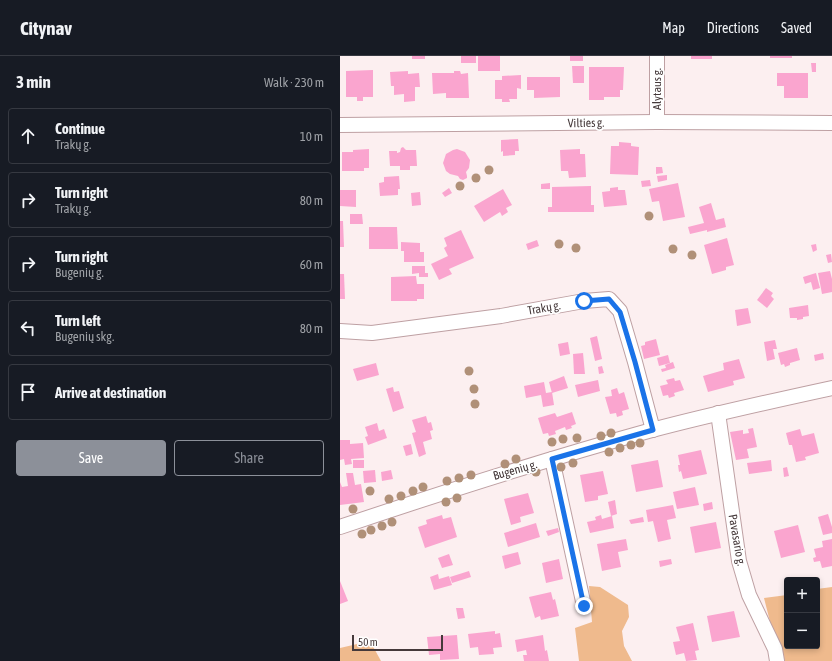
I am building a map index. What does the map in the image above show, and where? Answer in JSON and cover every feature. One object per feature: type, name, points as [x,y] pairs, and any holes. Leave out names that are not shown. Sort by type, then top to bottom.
[{"type":"street","name":"Alytaus g.","points":[[657,56],[657,122]]},
{"type":"street","name":"Vilties g.","points":[[340,125],[657,122],[832,123]]},
{"type":"street","name":"Trakų g.","points":[[340,332],[372,333],[501,316],[584,301],[609,299],[620,312],[653,430]]},
{"type":"street","name":"Bugenių g.","points":[[340,527],[491,477],[653,430],[718,413],[832,388]]},
{"type":"street","name":"Pavasario g.","points":[[718,413],[739,561],[749,595],[775,649],[777,661]]},
{"type":"street","points":[[552,459],[584,606]]},
{"type":"shaded area","points":[[589,586],[600,587],[628,605],[629,617],[622,631],[624,646],[632,661],[579,661],[575,628],[592,622]]},
{"type":"shaded area","points":[[832,587],[832,661],[780,661],[764,598],[784,595],[784,649],[820,649],[820,589]]},
{"type":"shaded area","points":[[370,641],[381,661],[340,661],[340,648]]},
{"type":"building","points":[[412,56],[425,56],[425,59],[412,59]]},
{"type":"building","points":[[461,56],[476,56],[476,63],[461,63]]},
{"type":"building","points":[[478,56],[500,56],[500,71],[478,71]]},
{"type":"building","points":[[570,56],[583,56],[583,61],[570,61]]},
{"type":"building","points":[[691,56],[712,56],[712,59],[691,59]]},
{"type":"building","points":[[770,56],[792,56],[792,58],[770,58]]},
{"type":"building","points":[[811,63],[816,63],[816,72],[812,72]]},
{"type":"building","points":[[572,66],[584,66],[584,83],[573,83]]},
{"type":"building","points":[[589,67],[624,67],[623,90],[620,90],[620,97],[604,97],[604,100],[589,100]]},
{"type":"building","points":[[373,70],[373,97],[363,97],[363,101],[357,101],[357,97],[346,97],[346,71]]},
{"type":"building","points":[[408,71],[408,74],[419,73],[420,87],[415,87],[415,101],[404,102],[404,94],[394,95],[394,86],[391,86],[390,72]]},
{"type":"building","points":[[454,71],[460,71],[461,74],[468,73],[469,98],[446,98],[446,93],[433,94],[432,73],[454,73]]},
{"type":"building","points":[[777,73],[808,73],[808,98],[784,98],[784,86],[777,86]]},
{"type":"building","points":[[521,75],[521,89],[517,88],[517,99],[509,99],[510,102],[502,102],[502,99],[495,99],[495,80],[502,80],[502,76]]},
{"type":"building","points":[[527,77],[560,77],[560,97],[534,98],[534,90],[527,90]]},
{"type":"building","points":[[518,139],[519,151],[515,151],[515,155],[503,156],[503,151],[501,152],[501,140]]},
{"type":"building","points":[[619,142],[631,143],[631,146],[639,147],[638,175],[610,174],[611,146],[619,146]]},
{"type":"building","points":[[403,147],[406,150],[416,150],[417,166],[410,166],[410,170],[400,170],[400,166],[390,166],[389,151],[397,151],[397,153],[400,152],[401,148]]},
{"type":"building","points":[[369,149],[369,168],[364,168],[364,171],[342,171],[342,152],[353,152],[353,150]]},
{"type":"building","points":[[457,149],[465,152],[470,160],[469,168],[466,172],[467,178],[463,180],[446,171],[443,163],[446,154]]},
{"type":"building","points":[[580,149],[580,154],[585,154],[586,177],[569,178],[568,171],[561,171],[560,150]]},
{"type":"building","points":[[656,167],[662,167],[663,173],[656,174]]},
{"type":"building","points":[[667,175],[667,180],[658,182],[657,176]]},
{"type":"building","points":[[399,176],[400,189],[398,189],[398,195],[380,196],[379,183],[384,182],[384,177]]},
{"type":"building","points":[[650,180],[651,186],[642,187],[641,181]]},
{"type":"building","points":[[550,183],[550,189],[541,189],[541,184]]},
{"type":"building","points":[[678,183],[685,217],[663,221],[659,201],[652,202],[649,189]]},
{"type":"building","points":[[591,186],[591,205],[594,205],[594,212],[548,212],[548,207],[552,207],[552,187]]},
{"type":"building","points":[[618,187],[618,190],[625,190],[627,205],[604,207],[602,192],[610,191],[610,188]]},
{"type":"building","points":[[449,188],[452,193],[445,197],[442,193]]},
{"type":"building","points":[[503,189],[512,205],[506,208],[508,212],[502,216],[500,212],[484,222],[474,206]]},
{"type":"building","points":[[340,190],[356,190],[356,207],[340,206]]},
{"type":"building","points":[[420,192],[421,205],[412,206],[411,193]]},
{"type":"building","points":[[711,203],[716,220],[724,218],[726,227],[707,232],[707,230],[690,234],[688,227],[704,223],[699,207]]},
{"type":"building","points":[[350,214],[362,214],[363,224],[350,224]]},
{"type":"building","points":[[340,221],[343,221],[344,247],[340,247]]},
{"type":"building","points":[[369,227],[397,227],[398,249],[369,249]]},
{"type":"building","points":[[461,230],[474,258],[449,269],[452,274],[439,280],[431,264],[448,256],[444,248],[447,246],[444,238]]},
{"type":"building","points":[[727,238],[734,265],[726,267],[726,270],[712,274],[704,245]]},
{"type":"building","points":[[537,240],[539,246],[528,250],[526,244]]},
{"type":"building","points":[[401,242],[420,243],[420,252],[424,252],[424,262],[404,262],[404,251],[401,251]]},
{"type":"building","points":[[816,244],[817,250],[813,252],[811,245]]},
{"type":"building","points":[[831,254],[832,262],[828,263],[826,255]]},
{"type":"building","points":[[412,266],[425,266],[425,273],[428,273],[428,277],[419,277],[419,273],[412,274]]},
{"type":"building","points":[[830,271],[832,279],[832,292],[822,294],[818,273]]},
{"type":"building","points":[[816,273],[820,288],[813,290],[811,282],[805,284],[803,277]]},
{"type":"building","points":[[340,274],[344,274],[345,299],[340,299]]},
{"type":"building","points":[[416,276],[417,284],[424,284],[424,299],[417,299],[417,301],[391,301],[391,277]]},
{"type":"building","points":[[766,288],[773,293],[771,296],[774,299],[767,308],[757,300]]},
{"type":"building","points":[[808,305],[809,316],[797,320],[797,318],[790,318],[789,308]]},
{"type":"building","points":[[748,308],[751,323],[737,326],[735,310]]},
{"type":"building","points":[[597,336],[602,359],[595,361],[590,338]]},
{"type":"building","points":[[656,339],[660,355],[644,359],[641,346],[645,345],[645,342]]},
{"type":"building","points":[[775,340],[777,349],[773,349],[775,359],[767,361],[764,342]]},
{"type":"building","points":[[568,342],[570,354],[560,356],[558,344]]},
{"type":"building","points":[[797,348],[800,360],[790,363],[790,365],[785,367],[784,364],[781,365],[778,353]]},
{"type":"building","points":[[583,353],[585,374],[574,374],[573,354]]},
{"type":"building","points":[[823,353],[824,359],[815,361],[814,355]]},
{"type":"building","points":[[668,355],[670,363],[659,366],[657,358]]},
{"type":"building","points":[[739,359],[745,378],[733,381],[734,385],[708,392],[703,376],[724,370],[723,363]]},
{"type":"building","points":[[673,362],[675,368],[662,372],[661,369],[666,368],[665,365]]},
{"type":"building","points":[[376,363],[379,375],[357,381],[353,369]]},
{"type":"building","points":[[602,366],[604,373],[599,374],[598,367]]},
{"type":"building","points":[[564,376],[568,388],[552,393],[549,382]]},
{"type":"building","points":[[674,378],[675,381],[680,380],[684,390],[674,393],[675,396],[669,398],[668,395],[663,396],[660,386],[668,384],[666,380]]},
{"type":"building","points":[[598,380],[600,391],[578,397],[575,385]]},
{"type":"building","points":[[544,382],[546,393],[552,392],[554,405],[543,407],[541,395],[526,398],[524,386]]},
{"type":"building","points":[[393,387],[394,392],[399,391],[404,408],[393,412],[386,389]]},
{"type":"building","points":[[617,388],[619,394],[624,392],[629,409],[622,411],[623,415],[617,417],[616,413],[610,414],[605,397],[612,396],[611,390]]},
{"type":"building","points":[[572,412],[576,424],[571,426],[572,428],[566,430],[565,427],[555,431],[556,434],[549,436],[548,433],[543,434],[538,418],[555,413],[557,417]]},
{"type":"building","points":[[426,416],[428,423],[431,422],[433,430],[430,431],[432,439],[423,442],[426,454],[419,457],[412,433],[416,432],[412,420]]},
{"type":"building","points":[[377,423],[379,431],[384,429],[387,438],[368,445],[365,437],[368,436],[365,427]]},
{"type":"building","points":[[753,428],[757,447],[747,449],[749,458],[736,460],[730,432],[743,430],[743,434],[749,433],[748,429]]},
{"type":"building","points":[[800,429],[802,436],[814,433],[819,453],[805,457],[806,460],[796,462],[792,445],[789,445],[786,433]]},
{"type":"building","points":[[340,440],[350,440],[350,444],[363,443],[364,458],[351,459],[352,464],[345,465],[344,459],[340,460]]},
{"type":"building","points":[[411,444],[413,454],[406,456],[403,446]]},
{"type":"building","points":[[701,450],[707,474],[683,479],[681,471],[679,472],[678,465],[680,465],[678,455]]},
{"type":"building","points":[[353,460],[364,460],[364,468],[353,468]]},
{"type":"building","points":[[658,460],[663,487],[636,492],[631,465]]},
{"type":"building","points":[[771,460],[772,471],[749,474],[747,463]]},
{"type":"building","points":[[787,467],[789,476],[784,477],[783,468]]},
{"type":"building","points":[[375,470],[376,482],[364,483],[363,471]]},
{"type":"building","points":[[391,470],[393,479],[382,481],[381,472]]},
{"type":"building","points":[[603,471],[608,494],[598,496],[598,500],[585,502],[580,475]]},
{"type":"building","points":[[346,473],[353,473],[355,485],[361,484],[364,502],[340,505],[340,482],[342,487],[348,486]]},
{"type":"building","points":[[695,487],[699,505],[677,509],[673,492]]},
{"type":"building","points":[[528,493],[534,513],[520,517],[521,522],[511,525],[504,499]]},
{"type":"building","points":[[615,500],[617,514],[611,516],[608,502]]},
{"type":"building","points":[[712,502],[713,509],[704,511],[703,504]]},
{"type":"building","points":[[673,505],[676,518],[667,520],[671,539],[658,542],[653,521],[648,522],[646,510]]},
{"type":"building","points":[[828,514],[832,527],[832,533],[823,535],[818,517]]},
{"type":"building","points":[[442,515],[443,519],[451,517],[457,537],[425,548],[418,527],[427,524],[426,520]]},
{"type":"building","points":[[601,515],[602,519],[612,516],[614,528],[590,533],[587,522],[596,520],[595,517]]},
{"type":"building","points":[[643,517],[644,522],[631,524],[629,520]]},
{"type":"building","points":[[716,522],[721,548],[695,553],[690,527]]},
{"type":"building","points":[[536,523],[540,537],[508,547],[504,533]]},
{"type":"building","points":[[798,525],[805,552],[781,558],[774,531]]},
{"type":"building","points":[[558,528],[559,532],[548,536],[546,531]]},
{"type":"building","points":[[626,539],[628,550],[618,552],[621,567],[602,571],[597,544]]},
{"type":"building","points":[[832,539],[832,566],[822,568],[820,561],[814,562],[813,558],[816,557],[814,549],[823,547],[822,541]]},
{"type":"building","points":[[518,552],[521,564],[505,569],[502,556]]},
{"type":"building","points":[[449,554],[453,565],[442,568],[438,558]]},
{"type":"building","points":[[559,559],[563,579],[546,583],[542,563]]},
{"type":"building","points":[[671,559],[672,564],[660,567],[659,561]]},
{"type":"building","points":[[469,571],[471,577],[452,583],[450,577]]},
{"type":"building","points":[[438,574],[439,579],[449,576],[452,585],[434,590],[430,577]]},
{"type":"building","points":[[340,581],[348,601],[340,604]]},
{"type":"building","points":[[551,592],[553,600],[555,599],[559,616],[541,620],[540,616],[535,618],[529,597]]},
{"type":"building","points":[[456,608],[463,608],[465,618],[458,619]]},
{"type":"building","points":[[734,611],[740,637],[712,642],[707,616]]},
{"type":"building","points":[[693,623],[699,650],[695,651],[697,660],[686,661],[684,653],[676,655],[673,642],[680,641],[676,627]]},
{"type":"building","points":[[495,631],[495,634],[500,633],[502,647],[493,648],[494,654],[479,655],[478,647],[470,648],[468,634]]},
{"type":"building","points":[[457,635],[459,659],[440,660],[440,654],[429,655],[427,637]]},
{"type":"building","points":[[543,635],[545,651],[547,650],[549,661],[524,661],[523,655],[527,655],[526,650],[517,652],[515,640]]},
{"type":"route","points":[[584,301],[609,299],[620,312],[653,430],[552,459],[584,606]]}]
